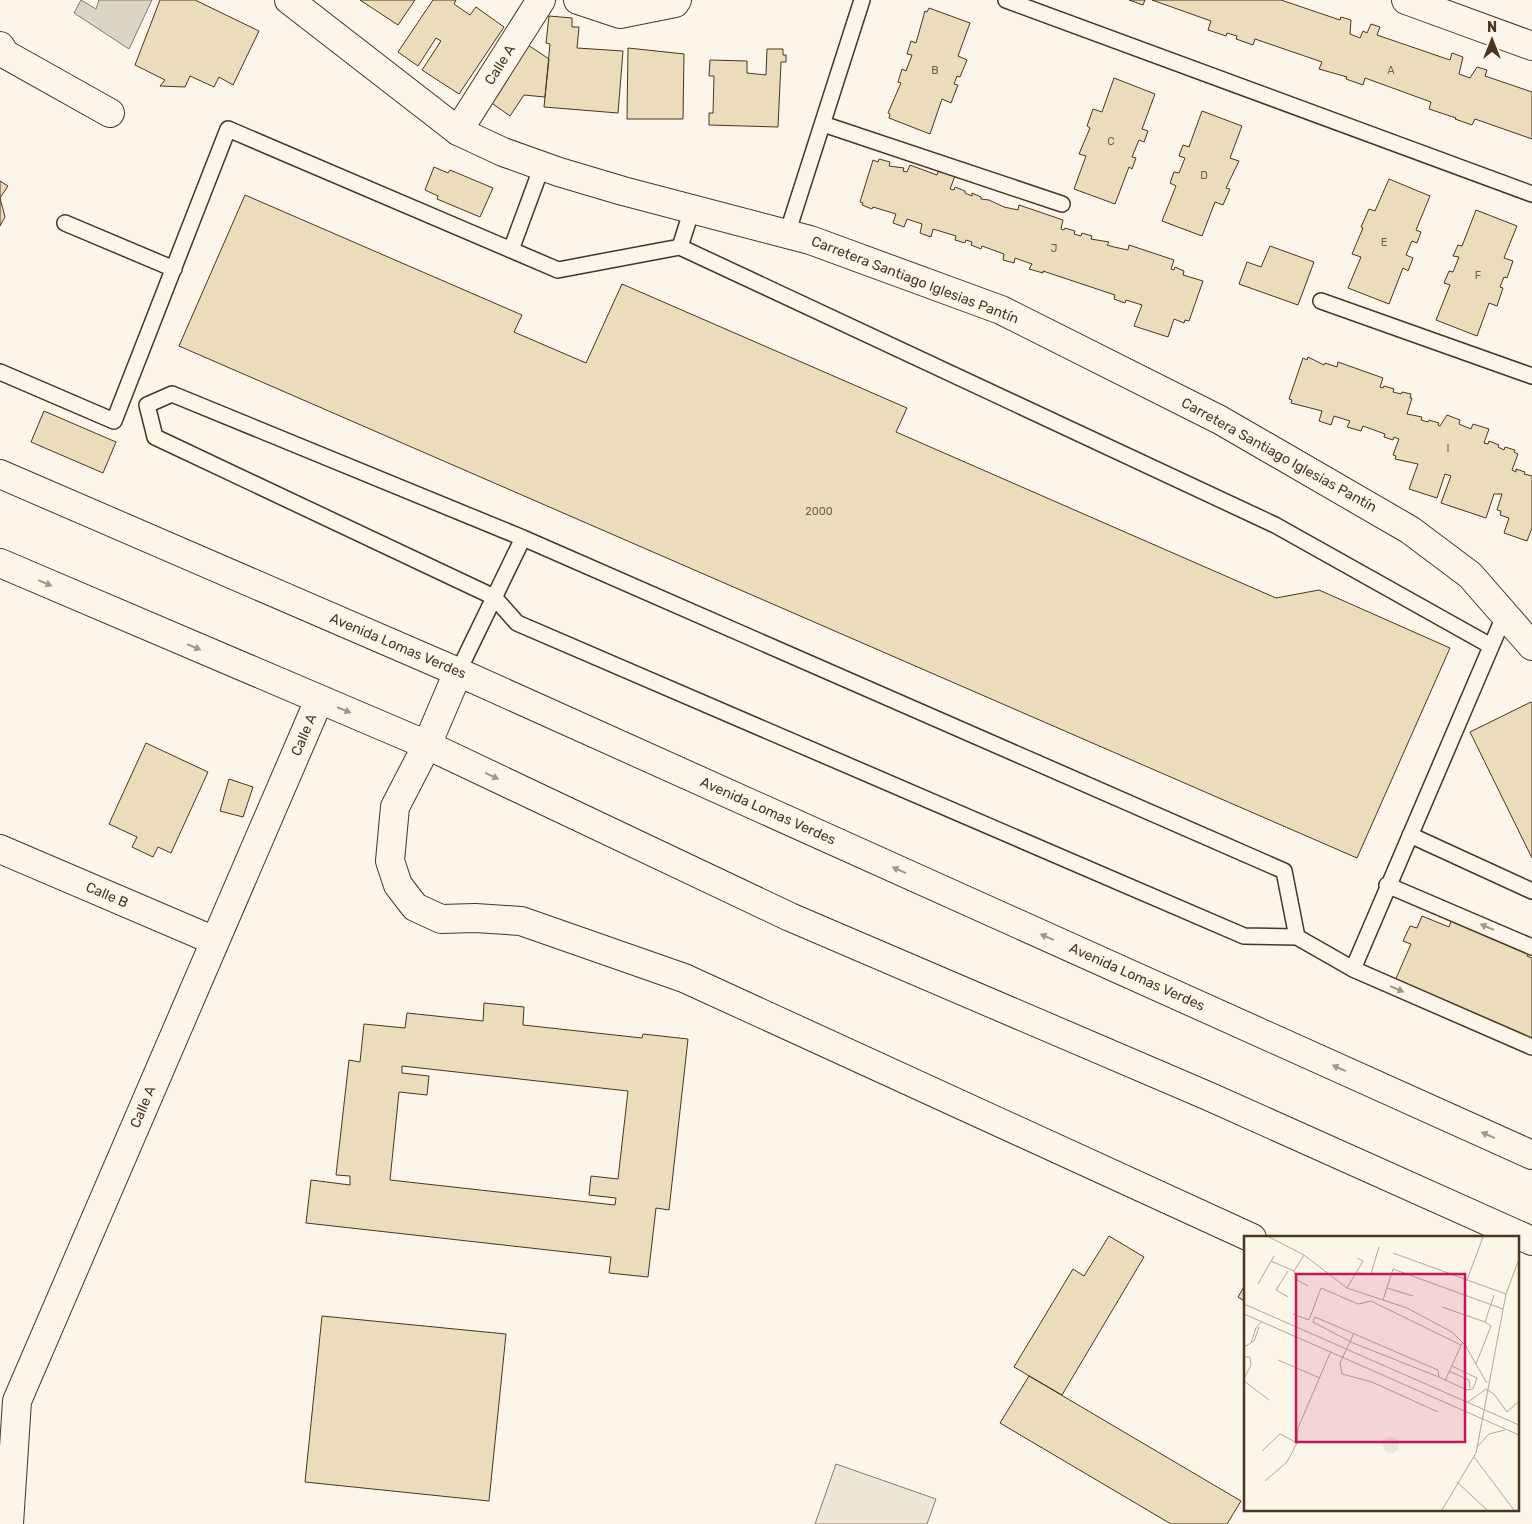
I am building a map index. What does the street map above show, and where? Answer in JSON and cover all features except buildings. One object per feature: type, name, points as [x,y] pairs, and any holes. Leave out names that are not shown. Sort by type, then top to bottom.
[{"type":"street","name":"Carretera Santiago Iglesias Pantín","points":[[289,0],[458,131],[503,152],[542,166],[692,209],[810,240],[1002,310],[1220,420],[1410,530],[1470,575],[1532,646]]},
{"type":"street","name":"Calle A","points":[[458,131],[541,0]]},
{"type":"street","points":[[578,0],[620,14],[675,3],[677,0]]},
{"type":"street","points":[[1406,0],[1532,46]]},
{"type":"street","points":[[0,46],[5,54],[110,113]]},
{"type":"street","name":"Avenida Lomas Verdes","points":[[0,474],[458,672],[1532,1154]]},
{"type":"street","points":[[0,563],[319,700],[427,744],[790,917],[1208,1096],[1532,1241]]},
{"type":"street","points":[[458,672],[427,744],[395,808],[390,861],[398,885],[415,907],[441,919],[475,918],[521,921],[684,978],[1248,1236]]},
{"type":"street","name":"Calle A","points":[[9,1524],[17,1401],[319,700]]},
{"type":"street","name":"Calle B","points":[[0,850],[215,941]]},
{"type":"lane","points":[[787,234],[862,0]]},
{"type":"lane","points":[[1006,0],[1532,194]]},
{"type":"lane","points":[[823,124],[1062,204]]},
{"type":"lane","points":[[0,372],[114,421],[228,129],[558,270],[680,247],[1275,525],[1491,646]]},
{"type":"lane","points":[[510,250],[542,166]]},
{"type":"lane","points":[[680,247],[692,209]]},
{"type":"lane","points":[[66,223],[174,269]]},
{"type":"lane","points":[[1321,301],[1532,376]]},
{"type":"lane","points":[[124,397],[147,405],[172,394],[523,538],[1284,871],[1297,937]]},
{"type":"lane","points":[[147,405],[155,437],[494,596],[517,623],[1244,936],[1297,937],[1353,969],[1532,1047]]},
{"type":"lane","points":[[458,672],[523,538]]},
{"type":"lane","points":[[1353,969],[1505,614]]},
{"type":"lane","points":[[1410,834],[1532,891]]},
{"type":"lane","points":[[1388,885],[1532,947]]},
{"type":"shaded area","points":[[81,0],[96,9],[99,0],[152,0],[129,49],[74,13]]},
{"type":"shaded area","points":[[836,1464],[936,1499],[927,1524],[815,1524]]}]
